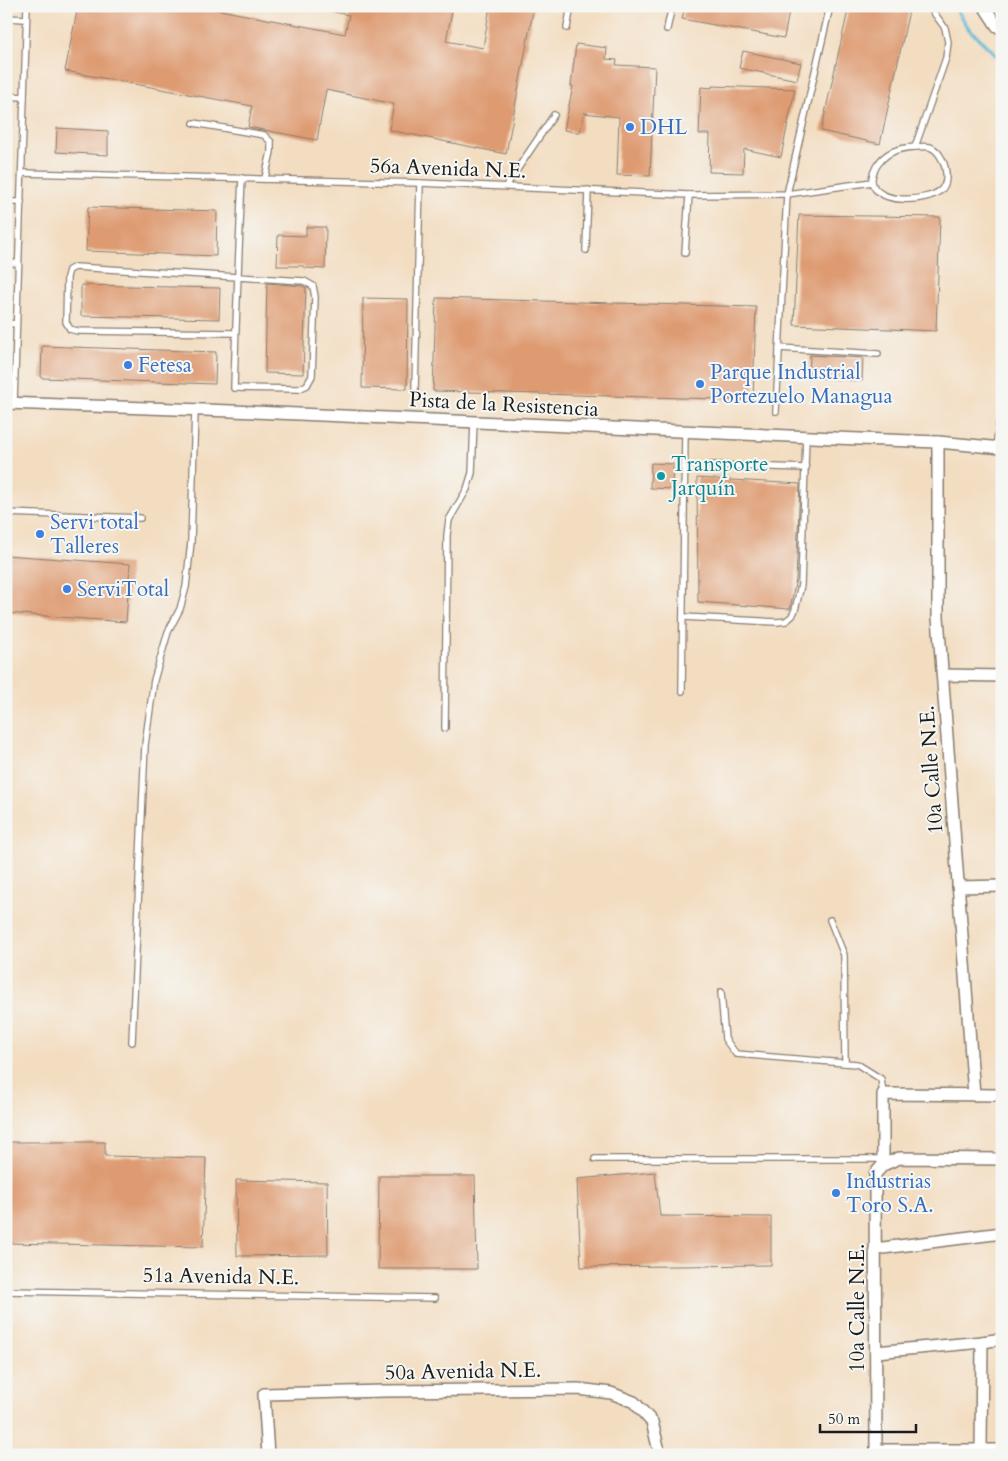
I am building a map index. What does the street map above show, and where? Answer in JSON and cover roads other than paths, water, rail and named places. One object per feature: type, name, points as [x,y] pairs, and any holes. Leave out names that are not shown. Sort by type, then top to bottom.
[{"type":"street","points":[[985,7],[997,26],[1002,29]]},
{"type":"street","name":"Pista de la Resistencia","points":[[10,403],[938,442],[1001,449]]},
{"type":"street","points":[[1001,449],[1002,424]]},
{"type":"street","name":"10a Calle N.E.","points":[[938,442],[938,617],[974,1095]]},
{"type":"street","points":[[943,675],[1002,676]]},
{"type":"street","points":[[958,886],[1002,886]]},
{"type":"street","points":[[1002,1095],[883,1094],[883,1162],[899,1158],[1002,1159]]},
{"type":"street","name":"10a Calle N.E.","points":[[876,1452],[875,1174],[883,1162]]},
{"type":"street","points":[[875,1249],[1002,1233]]},
{"type":"street","points":[[876,1352],[1002,1339]]},
{"type":"street","points":[[981,1450],[982,1342]]},
{"type":"street","name":"50a Avenida N.E.","points":[[268,1455],[264,1394],[578,1389],[610,1393],[634,1402],[652,1422],[660,1455]]},
{"type":"street","points":[[876,1452],[1002,1450]]},
{"type":"lane","points":[[10,403],[16,324],[27,6]]},
{"type":"lane","points":[[567,28],[571,6]]},
{"type":"lane","points":[[667,29],[672,6]]},
{"type":"lane","points":[[776,412],[787,194],[830,6]]},
{"type":"lane","points":[[915,147],[946,58],[948,42],[944,28],[929,6]]},
{"type":"lane","points":[[6,18],[26,19]]},
{"type":"lane","points":[[6,96],[24,97]]},
{"type":"lane","points":[[506,186],[554,115]]},
{"type":"lane","points":[[194,123],[264,135],[271,142],[271,152],[265,178]]},
{"type":"lane","points":[[915,147],[931,147],[943,160],[946,178],[944,186],[940,191],[932,195],[915,198],[895,198],[884,196],[877,191],[872,182],[874,171],[880,160],[891,152],[915,147]]},
{"type":"lane","name":"56a Avenida N.E.","points":[[22,173],[420,183],[689,195],[787,194],[872,182]]},
{"type":"lane","points":[[236,333],[77,331],[70,329],[66,322],[67,277],[69,270],[75,267],[238,276],[304,281],[312,286],[315,297],[312,376],[307,385],[299,389],[234,388],[236,333],[238,276],[242,178]]},
{"type":"lane","points":[[415,390],[420,183]]},
{"type":"lane","points":[[586,250],[588,190]]},
{"type":"lane","points":[[685,252],[689,195]]},
{"type":"lane","points":[[6,202],[21,202]]},
{"type":"lane","points":[[6,263],[18,263]]},
{"type":"lane","points":[[6,323],[16,324]]},
{"type":"lane","points":[[779,348],[878,354]]},
{"type":"lane","points":[[132,1042],[145,746],[154,680],[168,632],[180,609],[186,586],[191,542],[195,410]]},
{"type":"lane","points":[[445,728],[447,536],[450,520],[467,490],[472,473],[474,422]]},
{"type":"lane","points":[[682,691],[685,431]]},
{"type":"lane","points":[[683,617],[777,622],[786,621],[792,616],[801,585],[806,437]]},
{"type":"lane","points":[[711,465],[806,468]]},
{"type":"lane","points":[[6,513],[140,518]]},
{"type":"lane","points":[[830,920],[844,955],[845,1063]]},
{"type":"lane","points":[[721,992],[725,1039],[736,1054],[857,1064],[881,1078],[883,1094]]},
{"type":"lane","points":[[595,1159],[883,1162]]},
{"type":"lane","name":"51a Avenida N.E.","points":[[6,1291],[435,1298]]},
{"type":"waterway","points":[[954,6],[969,29],[1002,60]]},
{"type":"place","name":"DHL","points":[[630,127]]},
{"type":"place","name":"Fetesa","points":[[128,365]]},
{"type":"place","name":"Parque Industrial Portezuelo Managua","points":[[700,384]]},
{"type":"place","name":"Transporte Jarquín","points":[[661,476]]},
{"type":"place","name":"Servi total Talleres","points":[[40,534]]},
{"type":"place","name":"ServiTotal","points":[[67,589]]},
{"type":"place","name":"Industrias Toro S.A.","points":[[836,1193]]}]
